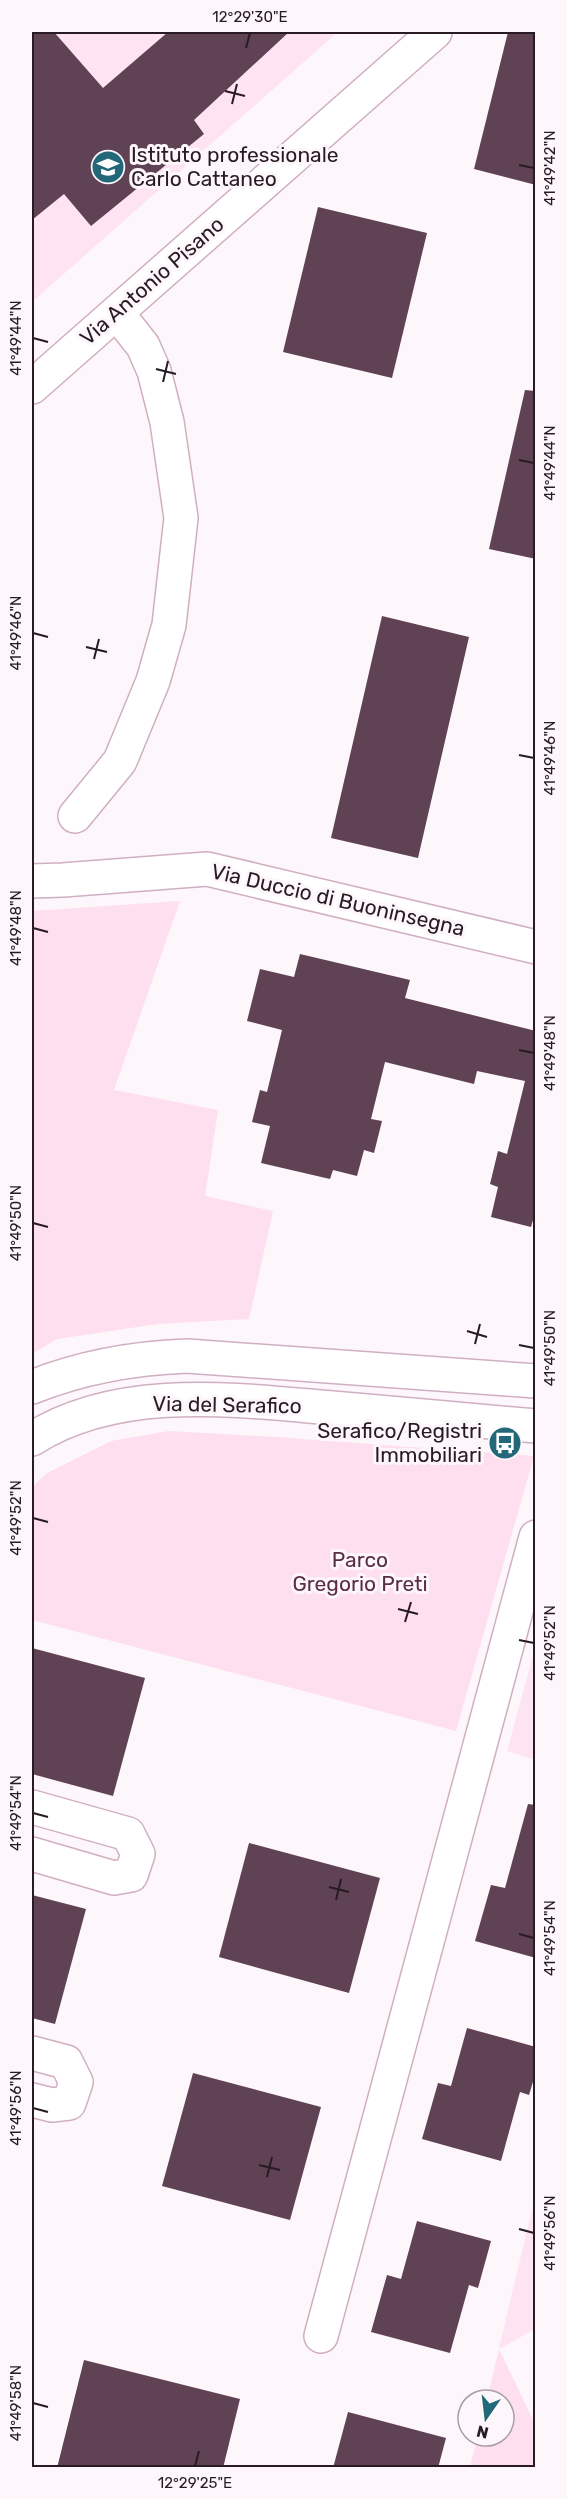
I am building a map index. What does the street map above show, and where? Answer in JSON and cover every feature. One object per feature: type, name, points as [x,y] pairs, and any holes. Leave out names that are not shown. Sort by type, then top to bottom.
[{"type":"street","name":"Via Antonio Pisano","points":[[32,387],[435,32]]},
{"type":"street","points":[[75,816],[120,761],[153,681],[169,625],[181,518],[167,422],[154,371],[143,346],[117,313]]},
{"type":"street","name":"Via Duccio di Buoninsegna","points":[[32,881],[207,869],[536,946]]},
{"type":"street","name":"Via del Serafico","points":[[32,1387],[113,1363],[187,1356],[536,1381]]},
{"type":"street","name":"Via del Serafico","points":[[32,1439],[61,1424],[103,1410],[166,1401],[276,1404],[536,1426]]},
{"type":"street","points":[[321,2336],[536,1537]]},
{"type":"street","points":[[32,1807],[128,1834],[138,1854],[131,1875],[114,1878],[32,1854]]},
{"type":"street","points":[[32,2053],[66,2062],[76,2082],[69,2103],[52,2105],[32,2100]]},
{"type":"shaded area","name":"Istituto professionale Carlo Cattaneo","points":[[32,32],[338,32],[32,302]]},
{"type":"shaded area","points":[[535,1648],[535,1760],[507,1751]]},
{"type":"shaded area","points":[[535,2197],[535,2329],[499,2349],[499,2348]]},
{"type":"green space","points":[[180,901],[114,1090],[218,1110],[205,1196],[273,1211],[249,1319],[158,1324],[57,1339],[32,1354],[32,911]]},
{"type":"green space","name":"Parco Gregorio Preti","points":[[169,1431],[534,1456],[456,1731],[32,1620],[32,1487],[47,1473],[111,1441]]},
{"type":"green space","points":[[499,2349],[535,2424],[535,2467],[470,2467],[475,2448],[516,2448],[516,2388],[490,2388]]},
{"type":"building","name":"Istituto professionale Carlo Cattaneo","points":[[32,32],[54,32],[103,88],[168,32],[289,32],[194,120],[204,134],[91,226],[64,194],[32,220]]},
{"type":"building","points":[[508,32],[536,32],[536,185],[474,169]]},
{"type":"building","points":[[318,207],[427,233],[392,378],[283,352]]},
{"type":"building","points":[[525,390],[536,391],[536,559],[489,549]]},
{"type":"building","points":[[382,616],[469,637],[418,858],[331,838]]},
{"type":"building","points":[[300,954],[410,980],[405,998],[536,1031],[536,1210],[531,1227],[491,1217],[498,1187],[490,1184],[498,1151],[507,1154],[525,1081],[477,1071],[474,1084],[385,1062],[371,1119],[382,1121],[374,1153],[364,1150],[357,1176],[333,1170],[330,1179],[261,1163],[270,1126],[252,1122],[260,1090],[267,1092],[282,1030],[247,1021],[260,969],[294,977]]},
{"type":"building","points":[[32,1648],[145,1678],[113,1796],[32,1774]]},
{"type":"building","points":[[528,1804],[536,1805],[536,1958],[475,1941],[491,1885],[505,1888]]},
{"type":"building","points":[[249,1843],[380,1878],[349,1993],[219,1957]]},
{"type":"building","points":[[32,1895],[86,1909],[55,2024],[32,2018]]},
{"type":"building","points":[[467,2028],[536,2047],[536,2072],[529,2095],[520,2092],[501,2161],[422,2139],[438,2083],[451,2086]]},
{"type":"building","points":[[193,2073],[321,2107],[290,2220],[162,2186]]},
{"type":"building","points":[[417,2221],[491,2241],[478,2288],[469,2285],[450,2353],[371,2332],[387,2275],[401,2279]]},
{"type":"building","points":[[84,2360],[240,2399],[223,2468],[57,2468]]},
{"type":"building","points":[[348,2412],[446,2438],[438,2468],[333,2468]]},
{"type":"place","name":"Istituto professionale Carlo Cattaneo","points":[[108,167]]},
{"type":"place","name":"Serafico/Registri Immobiliari","points":[[505,1443]]}]
